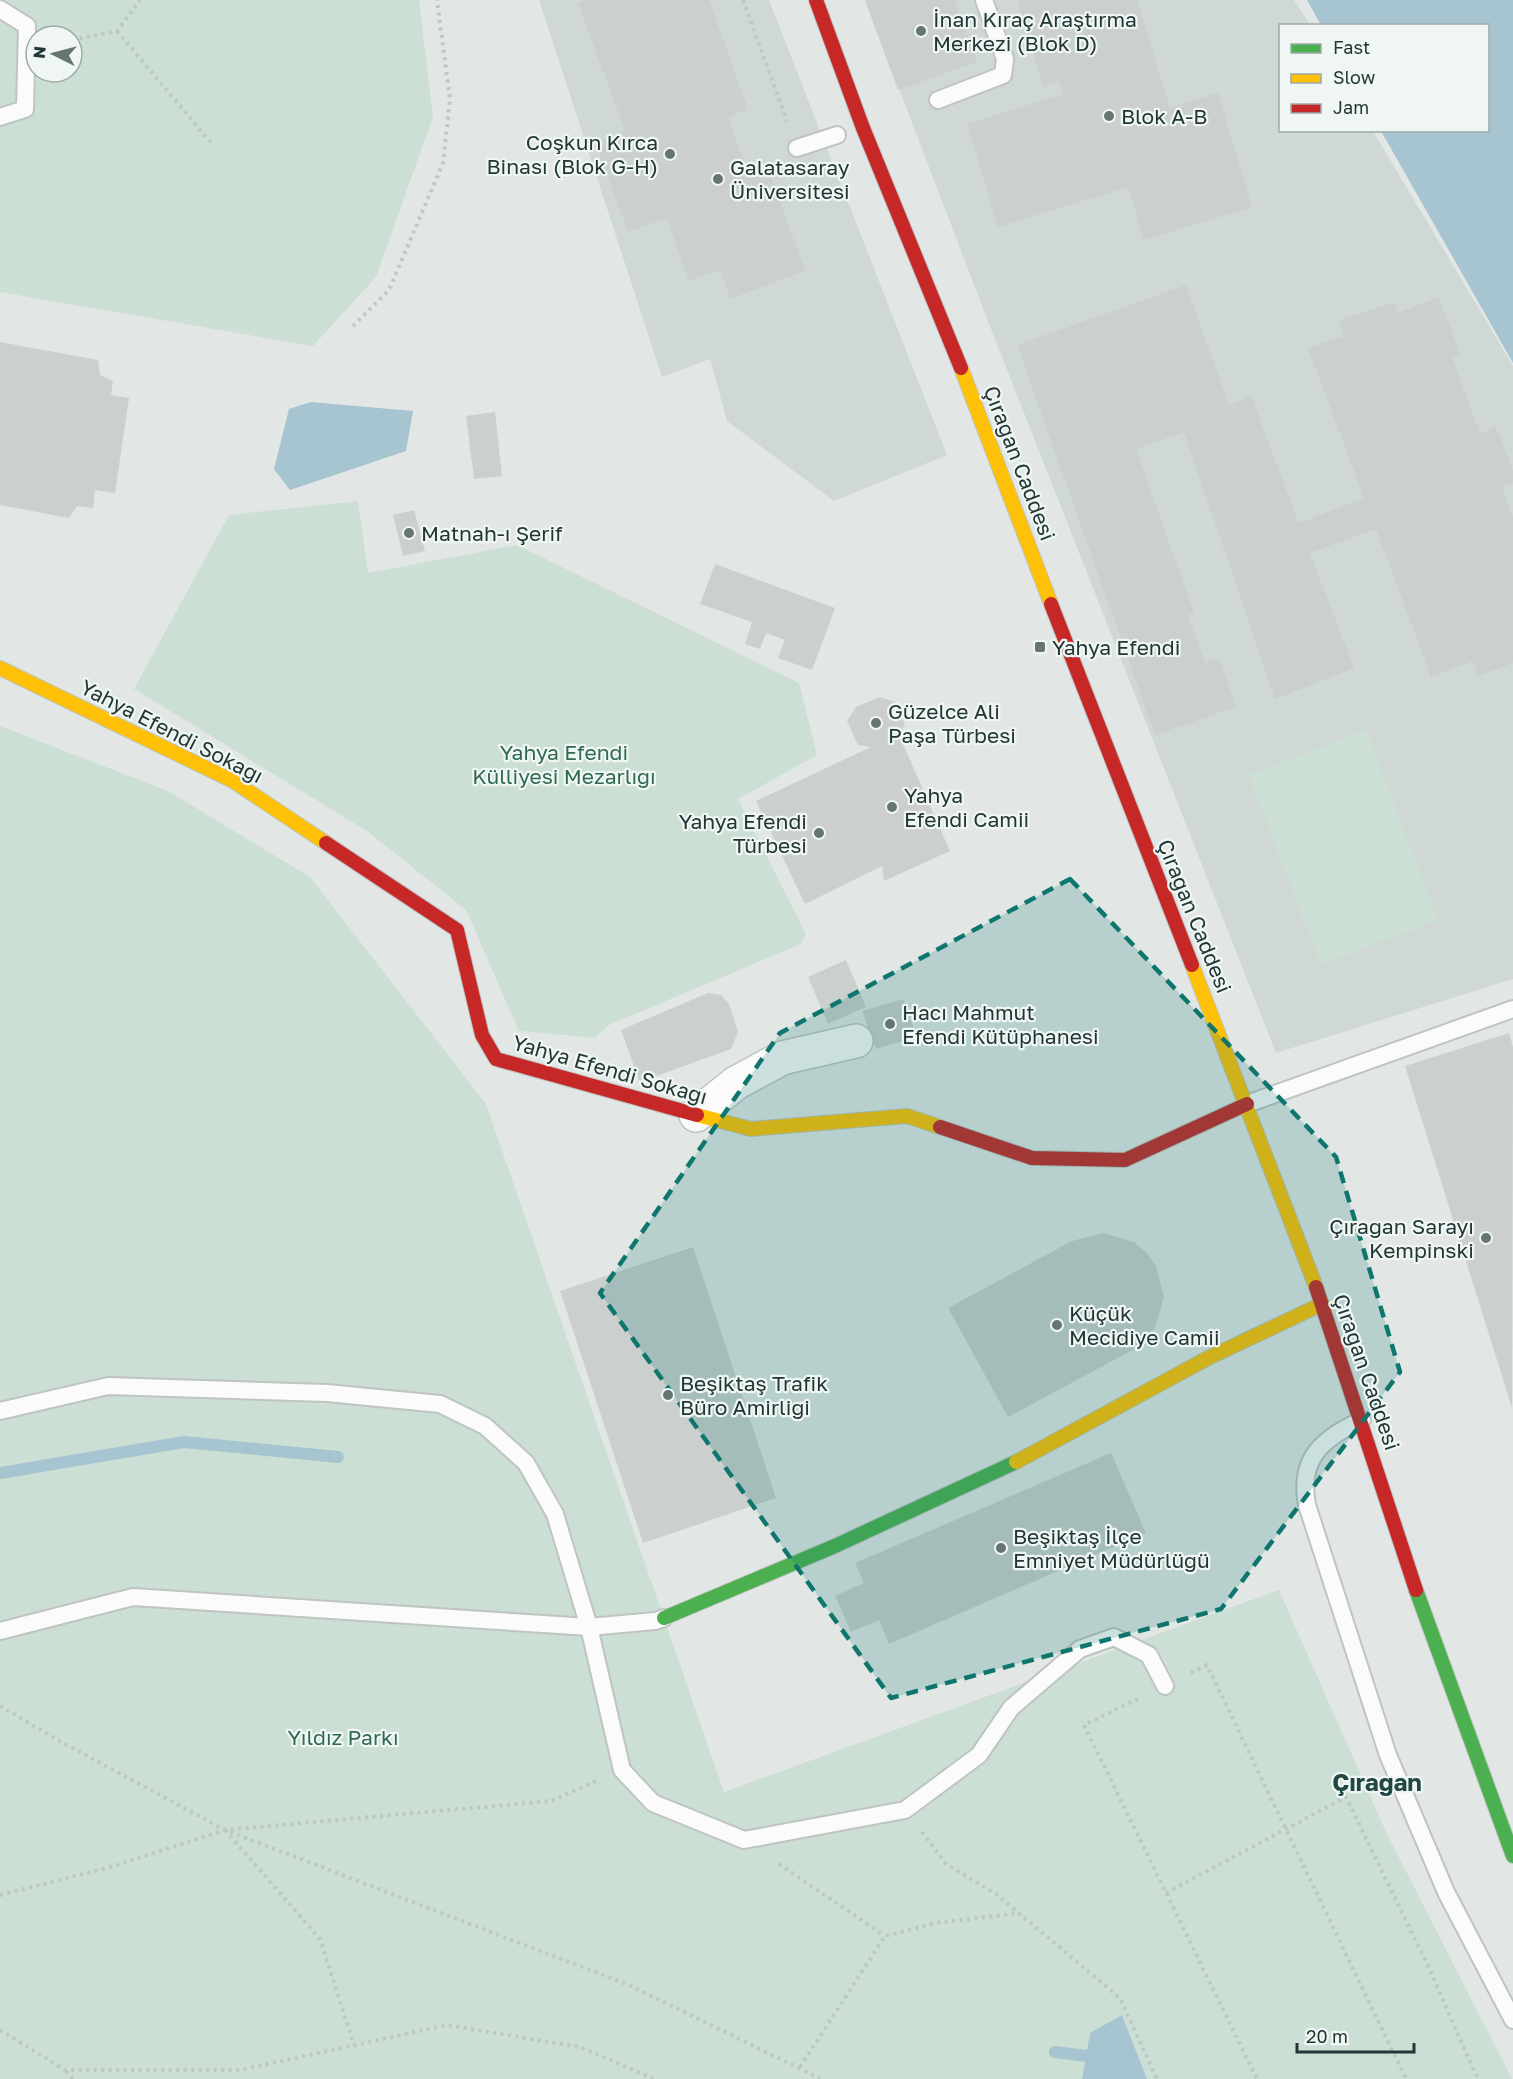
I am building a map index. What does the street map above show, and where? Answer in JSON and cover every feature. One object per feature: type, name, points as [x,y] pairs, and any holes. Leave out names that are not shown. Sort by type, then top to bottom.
[{"type":"street","name":"Çırağan Caddesi","points":[[816,0],[863,128],[946,328],[1124,796],[1247,1104],[1322,1304],[1425,1617],[1513,1856]]},
{"type":"street","name":"Yahya Efendi Sokağı","points":[[0,669],[233,782],[457,930],[482,1035],[496,1059],[751,1129],[907,1116],[1032,1158],[1125,1160],[1247,1104]]},
{"type":"street","points":[[696,1115],[736,1083],[782,1058],[856,1041]]},
{"type":"street","points":[[664,1618],[835,1546],[1004,1469],[1208,1358],[1322,1304]]},
{"type":"lane","points":[[938,100],[1003,75],[1005,59],[984,0]]},
{"type":"lane","points":[[0,9],[27,26],[25,109],[0,117]]},
{"type":"lane","points":[[797,148],[837,135]]},
{"type":"lane","points":[[1247,1104],[1513,1010]]},
{"type":"lane","points":[[0,1411],[108,1386],[327,1393],[440,1404],[485,1426],[526,1463],[555,1514],[589,1627],[622,1770],[653,1803],[744,1840],[905,1810],[979,1755],[1011,1708],[1080,1649],[1114,1637],[1149,1655],[1165,1686]]},
{"type":"lane","points":[[1362,1420],[1334,1433],[1318,1449],[1306,1468],[1304,1486],[1307,1505],[1388,1755],[1446,1892],[1513,2020]]},
{"type":"lane","points":[[0,1631],[133,1597],[589,1627],[655,1622],[664,1618]]},
{"type":"path","points":[[84,38],[117,31],[140,0]]},
{"type":"path","points":[[353,326],[389,290],[443,163],[450,99],[437,0]]},
{"type":"path","points":[[744,0],[797,148]]},
{"type":"path","points":[[117,31],[212,144]]},
{"type":"path","points":[[1257,2079],[1083,1725],[1207,1665],[1406,2079]]},
{"type":"path","points":[[0,1706],[65,1744],[225,1830],[629,1985],[821,2079]]},
{"type":"path","points":[[0,1895],[111,1867],[225,1830],[551,1801],[622,1770]]},
{"type":"path","points":[[1166,1893],[1346,1797],[1430,1970],[1479,2079]]},
{"type":"path","points":[[905,1810],[946,1864],[996,1894],[1120,1998],[1157,2079]]},
{"type":"path","points":[[225,1830],[320,1940],[354,2045]]},
{"type":"path","points":[[744,1840],[885,1936]]},
{"type":"path","points":[[800,2067],[885,1936],[936,1923],[1018,1913]]},
{"type":"path","points":[[65,2070],[240,2070],[447,2025],[580,2047],[654,2079]]},
{"type":"path","points":[[0,2030],[65,2070],[73,2079]]},
{"type":"highlighted area","points":[[1070,879],[1336,1157],[1400,1372],[1221,1609],[891,1698],[600,1293],[780,1033]]},
{"type":"shaded area","name":"Galatasaray Üniversitesi","points":[[539,0],[769,0],[947,455],[834,501],[727,421],[710,359],[662,377]]},
{"type":"shaded area","points":[[865,0],[1294,0],[1309,24],[1279,24],[1279,132],[1374,132],[1513,366],[1513,979],[1276,1053],[989,324]]},
{"type":"green space","points":[[0,0],[419,0],[433,117],[376,277],[313,346],[0,292]]},
{"type":"green space","name":"Yahya Efendi Külliyesi Mezarlığı","points":[[358,501],[368,573],[517,545],[799,683],[817,755],[738,799],[806,934],[801,944],[609,1025],[595,1038],[519,1031],[466,910],[367,831],[134,689],[229,515]]},
{"type":"green space","name":"Yıldız Parkı","points":[[0,726],[168,791],[310,877],[486,1104],[724,1792],[1279,1590],[1386,1832],[1512,2079],[1147,2079],[1122,2015],[1091,2033],[1082,2079],[0,2079]]},
{"type":"green space","points":[[1366,730],[1438,920],[1321,965],[1249,775]]},
{"type":"water","points":[[1307,0],[1513,0],[1513,363],[1382,132],[1489,132],[1489,24],[1320,24]]},
{"type":"water","points":[[311,402],[413,411],[406,451],[290,490],[274,469],[289,409]]},
{"type":"water","points":[[1122,2015],[1147,2079],[1082,2079],[1090,2033]]},
{"type":"building","name":"Coşkun Kırca Binası (Blok G-H)","points":[[587,0],[709,0],[748,109],[728,117],[748,172],[767,165],[805,271],[730,299],[720,270],[689,281],[667,218],[628,232],[595,142],[625,131],[578,3]]},
{"type":"building","name":"İnan Kıraç Araştırma Merkezi (Blok D)","points":[[865,0],[954,0],[977,62],[898,90]]},
{"type":"building","name":"Blok A-B","points":[[1017,0],[1137,0],[1170,108],[1218,93],[1252,207],[1144,240],[1128,187],[998,227],[967,124],[1063,94],[1059,81],[1043,86]]},
{"type":"building","points":[[1186,285],[1229,405],[1251,396],[1299,523],[1364,498],[1308,348],[1344,336],[1339,320],[1394,302],[1398,313],[1439,297],[1460,354],[1452,357],[1480,433],[1496,427],[1513,471],[1513,483],[1502,487],[1513,517],[1513,663],[1478,676],[1473,661],[1431,677],[1376,529],[1310,553],[1354,668],[1275,699],[1184,432],[1136,449],[1194,613],[1188,615],[1205,663],[1219,658],[1236,707],[1155,735],[1017,345]]},
{"type":"building","points":[[0,342],[98,360],[100,375],[113,381],[111,395],[129,398],[115,493],[95,490],[93,508],[77,506],[69,518],[0,505]]},
{"type":"building","points":[[495,412],[502,476],[474,479],[466,416]]},
{"type":"building","name":"Matnah-ı Şerif","points":[[414,510],[425,551],[403,556],[393,515]]},
{"type":"building","points":[[715,564],[835,608],[812,670],[778,658],[785,640],[766,633],[760,649],[745,644],[752,622],[700,604]]},
{"type":"building","points":[[880,697],[895,702],[905,725],[899,735],[950,851],[884,881],[882,866],[805,904],[756,801],[871,747],[858,745],[847,721],[856,707]]},
{"type":"building","points":[[846,960],[866,1007],[828,1024],[808,977]]},
{"type":"building","points":[[708,993],[721,995],[729,1004],[738,1032],[731,1049],[640,1082],[621,1030]]},
{"type":"building","name":"Hacı Mahmut Efendi Kütüphanesi","points":[[903,999],[917,1037],[876,1049],[862,1011]]},
{"type":"building","name":"Çırağan Sarayı Kempinski","points":[[1509,1033],[1513,1047],[1512,1408],[1405,1066]]},
{"type":"building","name":"Küçük Mecidiye Camii","points":[[1103,1233],[1134,1242],[1147,1253],[1156,1266],[1164,1297],[1155,1328],[1131,1351],[1008,1417],[948,1308],[1072,1241]]},
{"type":"building","name":"Beşiktaş Trafik Büro Amirliği","points":[[693,1247],[776,1498],[643,1543],[560,1291]]},
{"type":"building","name":"Beşiktaş İlçe Emniyet Müdürlüğü","points":[[1111,1453],[1146,1533],[889,1644],[879,1620],[851,1632],[835,1596],[864,1583],[855,1563]]},
{"type":"waterway","points":[[0,1473],[184,1442],[338,1457]]},
{"type":"waterway","points":[[1055,2052],[1087,2056]]},
{"type":"traffic: fast","points":[[664,1618],[835,1546],[1016,1462]]},
{"type":"traffic: fast","points":[[1416,1590],[1513,1856]]},
{"type":"traffic: slow","points":[[961,368],[1051,604]]},
{"type":"traffic: slow","points":[[0,668],[233,781],[326,843]]},
{"type":"traffic: slow","points":[[1192,965],[1316,1287]]},
{"type":"traffic: slow","points":[[697,1115],[751,1129],[907,1116],[940,1127]]},
{"type":"traffic: slow","points":[[1016,1462],[1208,1358],[1322,1304]]},
{"type":"traffic: jam","points":[[816,0],[863,128],[961,368]]},
{"type":"traffic: jam","points":[[1051,604],[1192,965]]},
{"type":"traffic: jam","points":[[326,843],[457,930],[482,1035],[496,1059],[697,1115]]},
{"type":"traffic: jam","points":[[940,1127],[1032,1158],[1125,1160],[1247,1104]]},
{"type":"traffic: jam","points":[[1316,1287],[1416,1590]]},
{"type":"place","name":"İnan Kıraç Araştırma Merkezi (Blok D)","points":[[921,31]]},
{"type":"place","name":"Blok A-B","points":[[1109,116]]},
{"type":"place","name":"Coşkun Kırca Binası (Blok G-H)","points":[[670,154]]},
{"type":"place","name":"Galatasaray Üniversitesi","points":[[718,179]]},
{"type":"place","name":"Matnah-ı Şerif","points":[[409,533]]},
{"type":"place","name":"Yahya Efendi","points":[[1040,647]]},
{"type":"place","name":"Güzelce Ali Paşa Türbesi","points":[[876,723]]},
{"type":"place","name":"Yahya Efendi Camii","points":[[892,807]]},
{"type":"place","name":"Yahya Efendi Türbesi","points":[[819,833]]},
{"type":"place","name":"Hacı Mahmut Efendi Kütüphanesi","points":[[890,1024]]},
{"type":"place","name":"Çırağan Sarayı Kempinski","points":[[1486,1238]]},
{"type":"place","name":"Küçük Mecidiye Camii","points":[[1057,1325]]},
{"type":"place","name":"Beşiktaş Trafik Büro Amirliği","points":[[668,1395]]},
{"type":"place","name":"Beşiktaş İlçe Emniyet Müdürlüğü","points":[[1001,1548]]},
{"type":"district","name":"Çırağan","points":[[1377,1781]]}]
